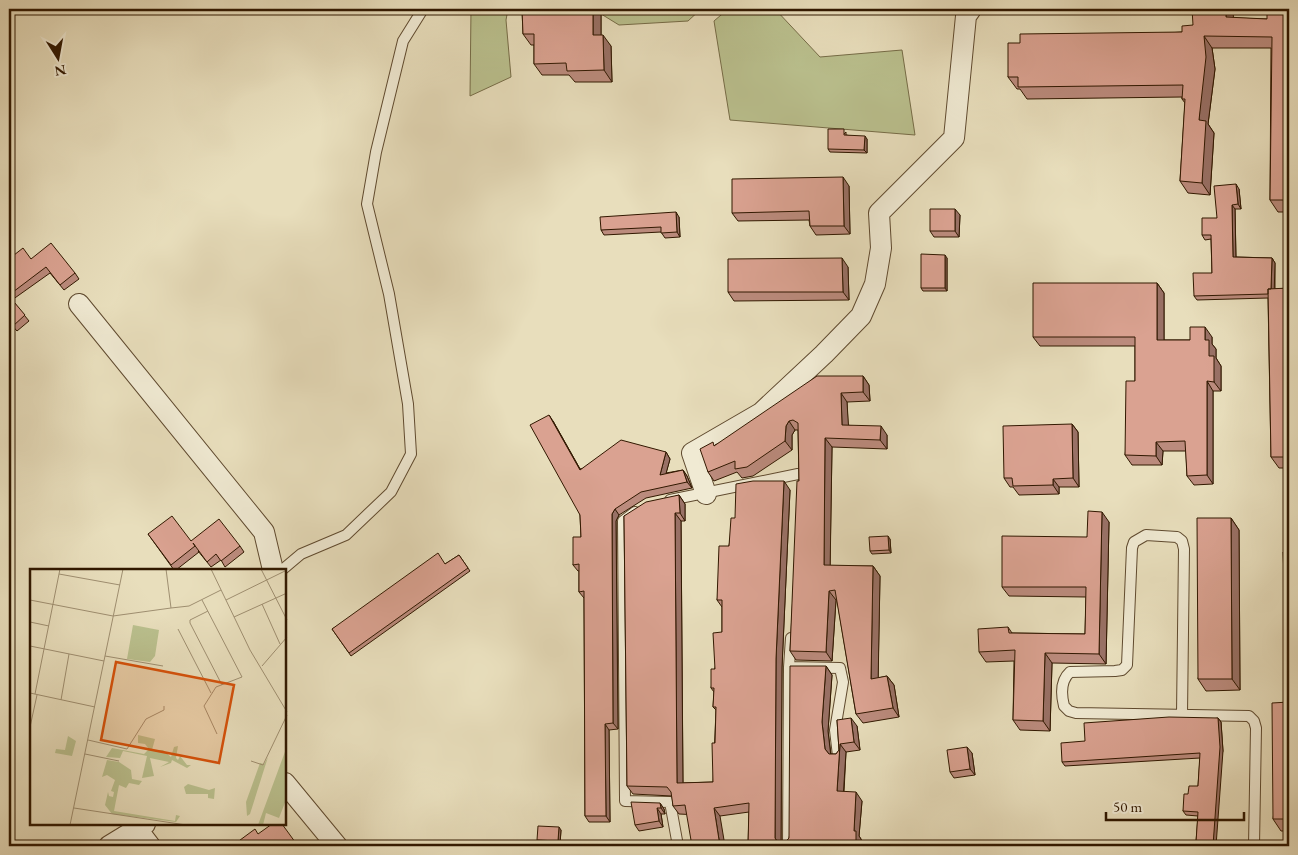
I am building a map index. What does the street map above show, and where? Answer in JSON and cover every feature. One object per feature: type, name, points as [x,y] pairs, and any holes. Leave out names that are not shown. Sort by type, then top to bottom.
[{"type":"street","points":[[706,494],[692,453],[761,413],[824,354],[860,316],[875,284],[881,248],[879,213],[954,138],[966,16],[971,9]]},
{"type":"street","points":[[79,304],[264,532],[273,569]]},
{"type":"street","points":[[286,784],[337,846]]},
{"type":"street","points":[[109,846],[141,826],[150,846]]},
{"type":"lane","points":[[283,569],[301,554],[346,535],[391,492],[412,454],[408,404],[389,294],[366,204],[376,152],[403,41],[423,9]]},
{"type":"lane","points":[[659,502],[799,474]]},
{"type":"lane","points":[[643,508],[623,520],[625,801],[670,802],[678,846]]},
{"type":"lane","points":[[1182,714],[1184,549],[1182,542],[1177,536],[1146,535],[1134,542],[1132,548],[1129,658],[1127,665],[1122,670],[1115,672],[1070,672],[1064,677],[1062,684],[1064,706],[1069,711],[1076,713],[1242,714],[1249,716],[1256,728],[1254,846]]},
{"type":"lane","points":[[788,846],[791,628]]},
{"type":"lane","points":[[789,667],[840,668],[843,682],[835,730],[838,756]]},
{"type":"green space","points":[[471,9],[508,9],[506,20],[511,77],[470,96]]},
{"type":"green space","points":[[593,9],[701,9],[688,21],[619,25]]},
{"type":"green space","points":[[728,9],[775,9],[820,57],[902,50],[915,135],[730,120],[714,21]]},
{"type":"building","points":[[522,9],[593,9],[593,35],[603,35],[604,70],[567,71],[566,63],[534,64],[534,34],[523,34]]},
{"type":"building","points":[[1192,9],[1226,9],[1226,17],[1267,19],[1267,9],[1286,9],[1285,35],[1289,35],[1289,200],[1270,200],[1272,37],[1204,36],[1206,57],[1199,120],[1206,121],[1202,183],[1180,181],[1185,99],[1182,99],[1183,85],[1018,87],[1018,77],[1008,77],[1008,43],[1020,43],[1020,34],[1182,32],[1182,26],[1193,25]]},
{"type":"building","points":[[828,129],[844,129],[844,135],[865,136],[864,150],[828,149]]},
{"type":"building","points":[[843,177],[844,226],[810,226],[809,211],[732,213],[732,179]]},
{"type":"building","points":[[1236,184],[1238,204],[1232,205],[1233,257],[1272,258],[1271,289],[1268,289],[1268,294],[1194,296],[1193,273],[1212,273],[1211,235],[1202,235],[1202,218],[1217,218],[1214,186]]},
{"type":"building","points":[[930,209],[955,209],[955,231],[930,231]]},
{"type":"building","points":[[676,212],[677,232],[661,233],[661,227],[601,230],[600,217]]},
{"type":"building","points":[[51,243],[75,273],[60,285],[46,267],[9,295],[9,259],[23,248],[31,259]]},
{"type":"building","points":[[921,254],[945,255],[945,288],[921,288]]},
{"type":"building","points":[[842,258],[843,292],[728,292],[728,259]]},
{"type":"building","points":[[1033,283],[1157,283],[1157,340],[1190,340],[1190,327],[1205,327],[1205,340],[1209,340],[1209,356],[1214,356],[1214,382],[1207,381],[1207,475],[1187,476],[1185,441],[1156,442],[1156,456],[1125,455],[1126,381],[1135,381],[1135,337],[1033,337]]},
{"type":"building","points":[[1289,288],[1289,457],[1271,457],[1268,289]]},
{"type":"building","points":[[9,296],[25,315],[13,326],[9,320]]},
{"type":"building","points":[[817,376],[863,376],[863,392],[841,393],[842,425],[881,426],[880,440],[825,438],[824,565],[873,566],[871,679],[887,676],[893,708],[856,714],[835,590],[829,591],[826,652],[790,651],[797,481],[799,481],[798,423],[793,420],[789,421],[786,426],[785,441],[747,467],[735,469],[735,461],[708,472],[700,449],[713,442],[714,446]]},
{"type":"building","points":[[549,415],[580,470],[621,440],[666,452],[660,475],[683,470],[687,482],[641,492],[615,509],[612,514],[613,723],[605,724],[606,816],[585,816],[584,591],[579,592],[579,564],[573,565],[573,537],[581,537],[580,515],[530,425]]},
{"type":"building","points":[[1072,424],[1073,478],[1053,479],[1053,485],[1013,486],[1012,478],[1004,478],[1003,426]]},
{"type":"building","points":[[753,481],[784,481],[776,659],[775,838],[778,843],[783,845],[789,838],[790,666],[826,666],[822,722],[825,749],[829,754],[836,754],[839,750],[837,720],[851,718],[854,742],[840,744],[837,791],[856,792],[854,831],[856,831],[856,846],[748,846],[749,803],[714,808],[720,846],[692,846],[685,805],[673,806],[671,792],[667,787],[627,786],[624,516],[646,502],[679,495],[680,513],[675,513],[677,783],[713,782],[712,743],[715,743],[716,707],[713,707],[714,688],[711,688],[711,669],[715,669],[713,633],[722,632],[722,600],[717,600],[719,546],[729,546],[731,518],[735,518],[736,484]]},
{"type":"building","points":[[1088,511],[1102,512],[1099,654],[1045,653],[1043,721],[1013,720],[1015,650],[979,652],[978,629],[1008,627],[1009,633],[1085,634],[1086,587],[1002,587],[1002,536],[1087,537]]},
{"type":"building","points":[[172,516],[191,541],[219,519],[240,546],[221,561],[216,554],[207,562],[193,543],[195,546],[171,565],[148,534]]},
{"type":"building","points":[[1197,518],[1231,518],[1232,679],[1198,679]]},
{"type":"building","points":[[888,536],[889,550],[870,551],[869,537]]},
{"type":"building","points":[[1283,552],[1289,552],[1289,599],[1285,599]]},
{"type":"building","points":[[438,553],[445,564],[459,555],[468,568],[349,653],[332,629]]},
{"type":"building","points":[[1289,702],[1289,819],[1273,819],[1272,703]]},
{"type":"building","points":[[1169,717],[1218,718],[1220,747],[1213,846],[1191,846],[1191,842],[1196,842],[1198,812],[1183,811],[1184,794],[1188,794],[1189,786],[1198,786],[1200,753],[1062,762],[1061,743],[1085,741],[1084,723]]},
{"type":"building","points":[[967,747],[970,769],[950,772],[947,750]]},
{"type":"building","points":[[631,802],[660,803],[661,808],[657,808],[659,821],[635,825]]},
{"type":"building","points":[[271,825],[283,825],[298,846],[232,846],[255,829],[258,834]]},
{"type":"building","points":[[538,826],[559,827],[558,841],[537,840]]}]
